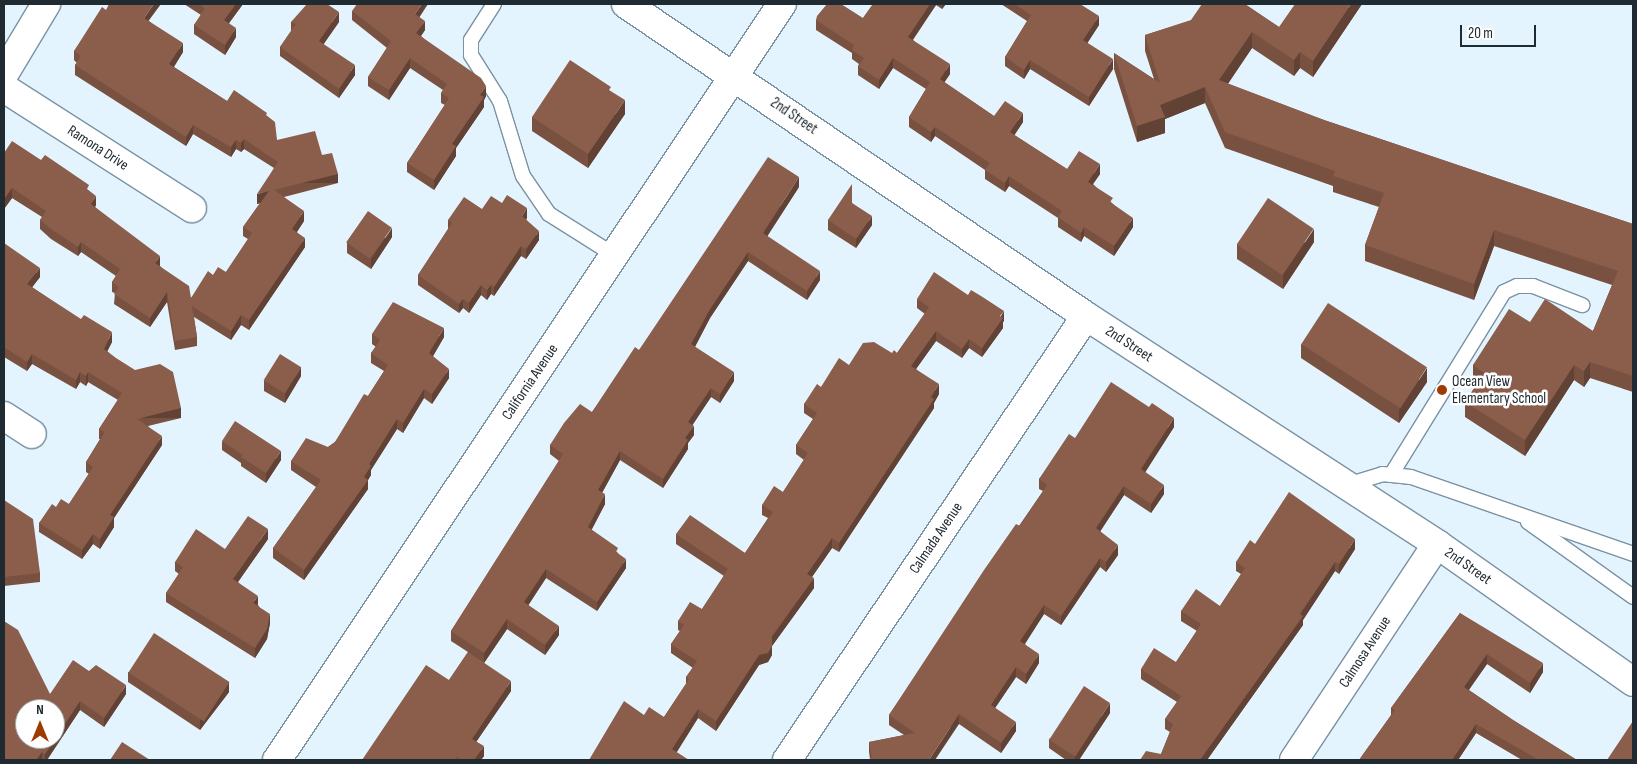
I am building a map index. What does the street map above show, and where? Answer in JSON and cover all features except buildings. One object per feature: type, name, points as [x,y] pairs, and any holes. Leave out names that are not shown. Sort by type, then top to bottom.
[{"type":"street","points":[[4,74],[46,4]]},
{"type":"street","name":"2nd Street","points":[[626,4],[734,75],[1086,316],[1436,544],[1633,682]]},
{"type":"street","name":"California Avenue","points":[[277,760],[782,4]]},
{"type":"street","name":"Ramona Drive","points":[[4,88],[192,208]]},
{"type":"street","name":"Calmada Avenue","points":[[787,760],[1086,316]]},
{"type":"street","points":[[4,416],[32,434]]},
{"type":"street","name":"Calmosa Avenue","points":[[1294,760],[1436,544]]},
{"type":"lane","points":[[494,4],[471,40],[471,55],[500,100],[523,176],[549,214],[614,255]]},
{"type":"lane","points":[[1391,475],[1504,292],[1518,286],[1533,286],[1582,304]]},
{"type":"lane","points":[[1346,485],[1382,474],[1411,478],[1633,554]]},
{"type":"lane","points":[[1515,513],[1633,597]]},
{"type":"place","name":"Ocean View Elementary School","points":[[1442,390]]}]
